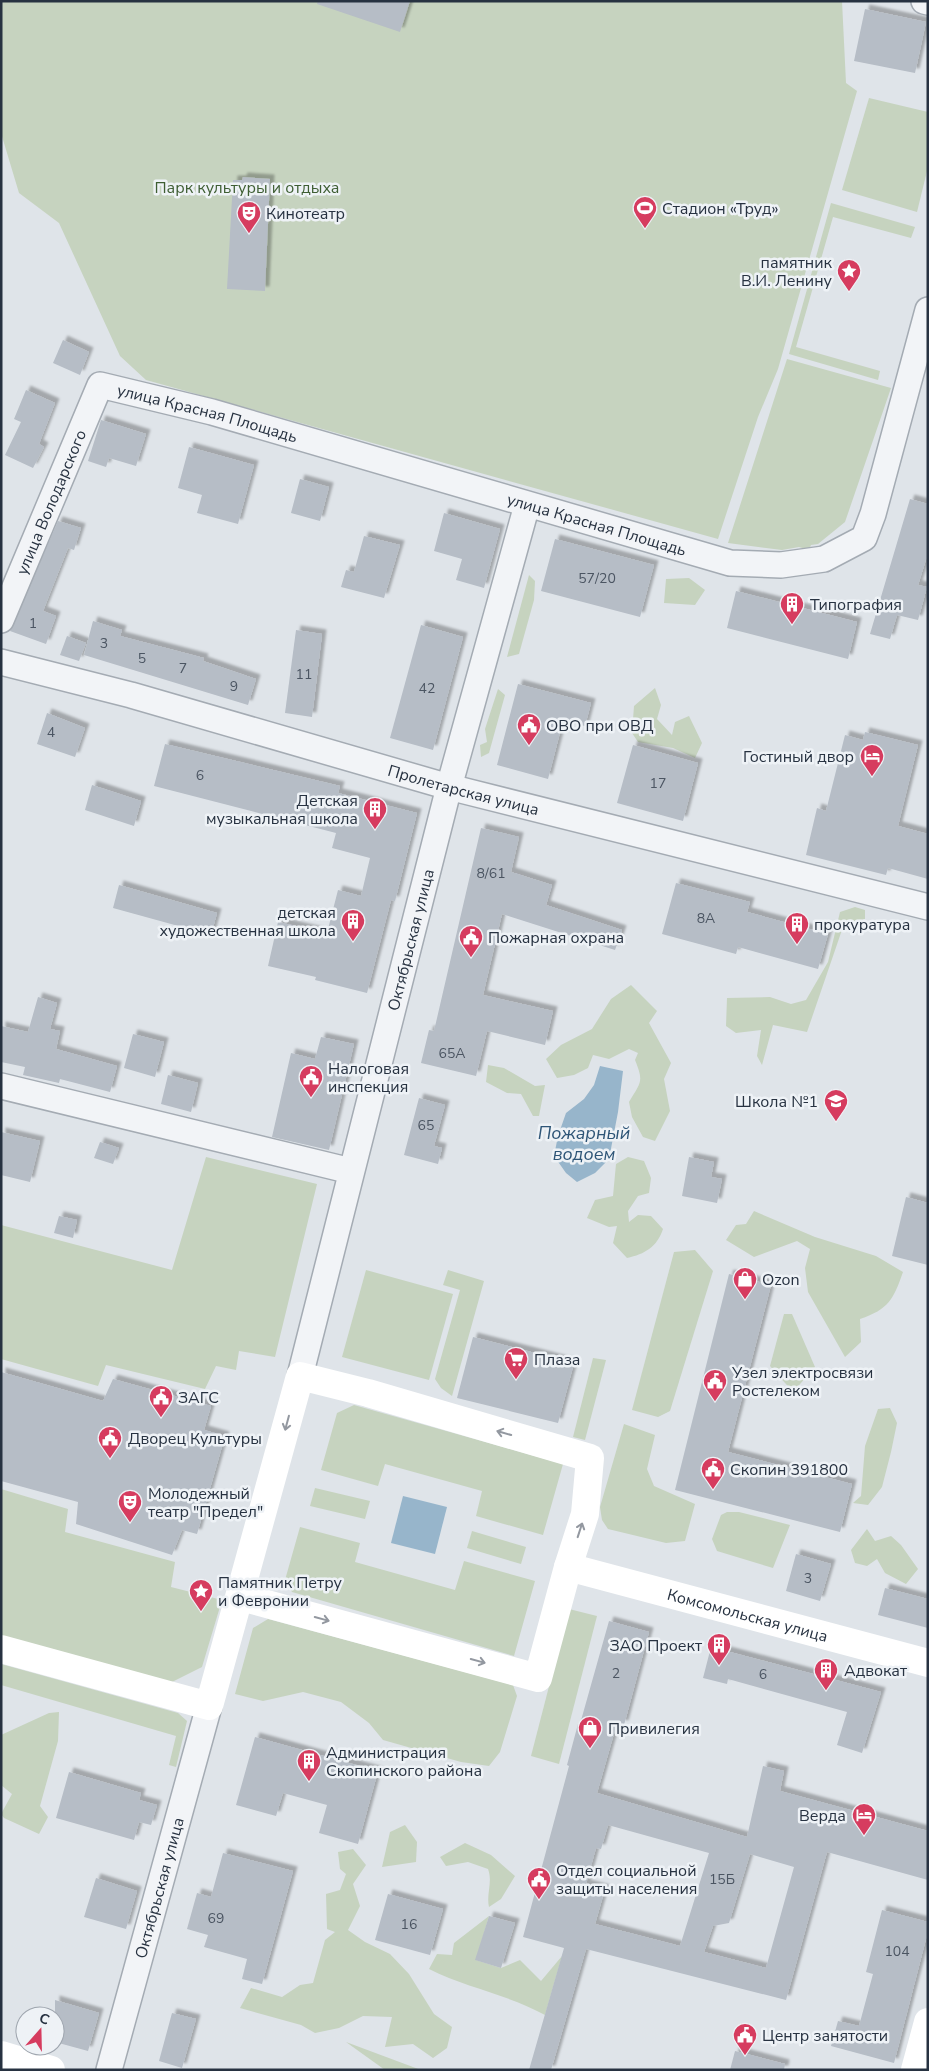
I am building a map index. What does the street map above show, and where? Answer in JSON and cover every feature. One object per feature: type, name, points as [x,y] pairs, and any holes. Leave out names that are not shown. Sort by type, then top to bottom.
[{"type":"street","name":"улица Красная Площадь","points":[[100,384],[212,412],[730,563],[781,565],[824,559],[864,538],[873,514],[928,311]]},
{"type":"street","name":"улица Володарского","points":[[1,620],[100,384]]},
{"type":"street","name":"Октябрьская улица","points":[[300,1376],[449,787],[527,504]]},
{"type":"street","name":"Пролетарская улица","points":[[1,662],[131,696],[449,787],[928,908]]},
{"type":"street","points":[[1,1086],[351,1171]]},
{"type":"street","points":[[1,1649],[209,1706],[241,1597],[300,1376],[368,1393],[590,1458],[585,1514],[568,1567],[538,1678],[241,1597]]},
{"type":"street","name":"Комсомольская улица","points":[[568,1567],[928,1663]]},
{"type":"street","name":"Октябрьская улица","points":[[109,2070],[209,1706]]},
{"type":"street","points":[[916,2070],[928,2022]]},
{"type":"street","points":[[1,2055],[51,2070]]},
{"type":"green space","name":"Парк культуры и отдыха","points":[[1,1],[842,1],[846,83],[857,91],[778,369],[758,417],[718,539],[146,380],[120,356],[59,223],[19,193],[1,133]]},
{"type":"green space","points":[[869,98],[928,112],[928,167],[917,212],[842,190]]},
{"type":"green space","points":[[831,203],[915,227],[911,238],[833,217],[796,347],[880,371],[878,380],[789,354]]},
{"type":"green space","points":[[787,359],[891,388],[845,522],[818,544],[811,545],[809,550],[799,547],[782,550],[728,543]]},
{"type":"green space","points":[[529,575],[535,581],[534,600],[519,654],[507,657]]},
{"type":"green space","points":[[689,578],[705,590],[695,605],[664,603],[666,579]]},
{"type":"green space","points":[[655,688],[661,705],[657,719],[672,735],[675,722],[689,716],[702,743],[695,758],[673,748],[638,742],[632,733],[634,706]]},
{"type":"green space","points":[[498,689],[505,695],[489,753],[481,757],[480,745],[487,742],[485,729]]},
{"type":"green space","points":[[855,907],[865,910],[865,919],[844,924],[807,1032],[773,1025],[762,1065],[757,1056],[761,1030],[736,1033],[726,1026],[727,998],[770,997],[791,1004],[806,1000],[828,962],[840,912]]},
{"type":"green space","points":[[631,985],[657,1011],[649,1023],[671,1063],[664,1079],[670,1111],[655,1141],[643,1137],[632,1117],[629,1102],[640,1082],[640,1073],[635,1060],[638,1053],[629,1049],[609,1059],[593,1055],[588,1068],[574,1075],[557,1078],[546,1059],[561,1045],[592,1029],[611,999]]},
{"type":"green space","points":[[488,1065],[504,1068],[535,1086],[545,1085],[539,1116],[533,1116],[521,1094],[507,1093],[486,1082]]},
{"type":"green space","points":[[206,1157],[317,1184],[275,1357],[239,1351],[236,1370],[216,1366],[205,1389],[106,1365],[98,1386],[1,1359],[1,1225],[172,1270]]},
{"type":"green space","points":[[628,1157],[644,1161],[651,1178],[649,1193],[638,1196],[628,1211],[629,1222],[638,1215],[651,1216],[663,1229],[657,1241],[650,1249],[627,1258],[613,1243],[617,1226],[609,1227],[587,1218],[595,1200],[613,1196],[616,1164]]},
{"type":"green space","points":[[754,1211],[815,1237],[876,1256],[903,1272],[893,1297],[889,1302],[878,1311],[860,1319],[861,1342],[845,1357],[808,1292],[805,1268],[810,1249],[797,1241],[754,1257],[726,1240],[736,1225],[746,1224]]},
{"type":"green space","points":[[695,1250],[713,1271],[670,1411],[658,1417],[632,1410],[674,1252]]},
{"type":"green space","points":[[366,1270],[453,1294],[429,1380],[342,1357]]},
{"type":"green space","points":[[448,1270],[484,1281],[452,1396],[441,1388],[435,1379],[460,1290],[443,1285]]},
{"type":"green space","points":[[784,1314],[792,1314],[815,1367],[793,1392],[770,1366]]},
{"type":"green space","points":[[593,1358],[606,1360],[585,1440],[573,1437]]},
{"type":"green space","points":[[354,1405],[563,1464],[543,1535],[476,1516],[482,1491],[385,1464],[378,1486],[321,1470],[337,1413]]},
{"type":"green space","points":[[890,1408],[897,1423],[882,1487],[868,1505],[853,1503],[861,1496],[865,1446],[878,1409]]},
{"type":"green space","points":[[624,1424],[655,1435],[647,1469],[654,1486],[695,1504],[685,1541],[666,1543],[608,1529],[602,1520],[600,1507]]},
{"type":"green space","points":[[315,1488],[370,1501],[365,1519],[310,1506]]},
{"type":"green space","points":[[1,1489],[68,1509],[65,1532],[175,1562],[171,1587],[222,1600],[202,1667],[172,1682],[1,1637]]},
{"type":"green space","points":[[727,1512],[739,1512],[790,1525],[773,1568],[717,1551],[712,1539],[721,1515]]},
{"type":"green space","points":[[300,1527],[360,1543],[355,1562],[455,1590],[464,1561],[535,1581],[514,1656],[292,1592],[285,1580]]},
{"type":"green space","points":[[867,1529],[875,1541],[891,1536],[901,1545],[918,1569],[906,1584],[885,1573],[877,1559],[867,1566],[855,1563],[851,1550]]},
{"type":"green space","points":[[472,1531],[526,1547],[521,1564],[467,1548]]},
{"type":"green space","points":[[569,1609],[597,1616],[559,1764],[531,1756]]},
{"type":"green space","points":[[268,1619],[513,1685],[517,1696],[500,1752],[489,1766],[461,1762],[383,1740],[369,1723],[341,1702],[303,1692],[263,1701],[235,1694],[253,1628]]},
{"type":"green space","points":[[1,1664],[178,1713],[187,1721],[176,1767],[169,1765],[176,1736],[1,1685]]},
{"type":"green space","points":[[59,1712],[58,1741],[40,1806],[48,1817],[39,1834],[4,1818],[1,1814],[12,1794],[1,1785],[1,1735],[49,1713]]},
{"type":"green space","points":[[405,1825],[417,1842],[416,1862],[382,1867],[390,1832]]},
{"type":"green space","points":[[465,1843],[491,1855],[515,1876],[501,1899],[489,1907],[490,1879],[488,1869],[468,1862],[446,1866],[440,1857]]},
{"type":"green space","points":[[353,1849],[366,1865],[353,1884],[360,1906],[348,1930],[365,1942],[390,1954],[409,1974],[434,2014],[452,2027],[447,2048],[433,2058],[413,2044],[385,2047],[392,2017],[363,2016],[339,2028],[315,2033],[301,2025],[240,2008],[251,1988],[282,1997],[300,1985],[313,1983],[325,1940],[335,1932],[327,1929],[326,1894],[340,1890],[346,1874],[340,1869],[338,1852]]},
{"type":"green space","points":[[489,1916],[476,1960],[501,1968],[520,1960],[541,1981],[562,1956],[545,2015],[517,2002],[443,1976],[429,1969],[437,1954],[452,1955],[454,1943]]},
{"type":"green space","points":[[346,2042],[421,2070],[385,2070]]},
{"type":"water","name":"Пожарный водоем","points":[[600,1066],[623,1071],[618,1112],[609,1159],[595,1173],[577,1182],[566,1173],[554,1156],[558,1136],[566,1113],[584,1099],[594,1085]]},
{"type":"water","points":[[403,1496],[447,1507],[435,1554],[391,1543]]},
{"type":"building","points":[[318,1],[410,1],[400,32],[317,4]]},
{"type":"building","points":[[865,9],[926,22],[915,73],[854,61]]},
{"type":"building","name":"Кинотеатр","points":[[243,177],[270,179],[265,291],[227,289],[233,180],[242,180]]},
{"type":"building","points":[[63,340],[89,352],[80,375],[53,363]]},
{"type":"building","points":[[26,390],[55,403],[39,444],[44,447],[33,468],[5,455],[21,422],[14,419]]},
{"type":"building","points":[[101,420],[146,434],[136,466],[109,458],[106,467],[88,461]]},
{"type":"building","points":[[189,447],[254,465],[238,524],[197,513],[202,495],[178,488]]},
{"type":"building","points":[[300,479],[329,487],[320,521],[291,513]]},
{"type":"building","points":[[910,499],[928,504],[928,553],[918,585],[927,587],[918,620],[897,615],[890,639],[870,634]]},
{"type":"building","points":[[444,513],[500,529],[484,588],[456,580],[462,559],[434,551]]},
{"type":"building","points":[[58,521],[81,528],[74,550],[68,548],[43,611],[56,616],[46,644],[10,631]]},
{"type":"building","points":[[364,536],[400,545],[384,598],[341,587],[346,570],[354,572]]},
{"type":"building","points":[[555,539],[654,565],[640,617],[541,591]]},
{"type":"building","name":"Типография","points":[[736,591],[857,622],[848,659],[727,628]]},
{"type":"building","points":[[93,621],[122,630],[120,636],[204,658],[203,661],[256,679],[248,705],[84,655]]},
{"type":"building","points":[[421,625],[463,637],[433,750],[390,738]]},
{"type":"building","points":[[296,630],[322,634],[312,717],[285,713]]},
{"type":"building","points":[[67,636],[86,643],[79,661],[60,655]]},
{"type":"building","name":"ОВО при ОВД","points":[[518,684],[591,703],[585,726],[563,721],[548,779],[497,765]]},
{"type":"building","points":[[47,713],[85,728],[75,757],[37,744]]},
{"type":"building","name":"Гостиный двор","points":[[865,732],[918,745],[898,826],[928,834],[928,879],[888,868],[886,875],[806,855],[817,808],[826,811],[845,735],[863,740]]},
{"type":"building","points":[[165,744],[340,786],[338,793],[417,813],[395,901],[391,900],[367,993],[315,980],[316,977],[268,966],[278,922],[327,933],[338,890],[361,896],[370,858],[332,848],[336,833],[154,786]]},
{"type":"building","points":[[633,745],[698,763],[683,821],[617,803]]},
{"type":"building","points":[[92,785],[141,801],[134,826],[85,810]]},
{"type":"building","points":[[481,828],[519,837],[511,872],[552,885],[546,905],[622,930],[615,950],[502,914],[483,995],[553,1011],[545,1045],[487,1031],[476,1076],[421,1063],[429,1030],[434,1031]]},
{"type":"building","points":[[676,883],[750,902],[747,912],[828,934],[818,969],[738,947],[736,954],[662,934]]},
{"type":"building","points":[[119,885],[217,913],[211,935],[113,908]]},
{"type":"building","points":[[38,997],[57,1003],[50,1029],[60,1031],[56,1049],[117,1066],[110,1092],[60,1079],[59,1083],[23,1075],[25,1067],[1,1062],[1,1026],[28,1032]]},
{"type":"building","points":[[133,1034],[164,1042],[155,1077],[124,1068]]},
{"type":"building","name":"Налоговая инспекция","points":[[321,1037],[354,1044],[329,1150],[272,1137],[291,1053],[315,1059]]},
{"type":"building","points":[[168,1075],[198,1083],[191,1112],[161,1104]]},
{"type":"building","points":[[419,1098],[445,1105],[434,1146],[442,1148],[438,1164],[404,1155]]},
{"type":"building","points":[[1,1132],[40,1141],[30,1182],[1,1175]]},
{"type":"building","points":[[100,1142],[119,1148],[113,1164],[94,1158]]},
{"type":"building","points":[[689,1157],[714,1162],[711,1177],[722,1179],[717,1203],[682,1196]]},
{"type":"building","points":[[906,1197],[928,1203],[928,1265],[892,1256]]},
{"type":"building","points":[[59,1216],[77,1220],[73,1238],[54,1233]]},
{"type":"building","points":[[729,1274],[771,1285],[728,1452],[852,1484],[840,1532],[675,1490]]},
{"type":"building","name":"Плаза","points":[[473,1337],[574,1363],[558,1423],[457,1398]]},
{"type":"building","name":"Дворец Культуры","points":[[1,1372],[103,1401],[113,1379],[211,1406],[204,1430],[225,1436],[197,1534],[182,1530],[172,1555],[76,1524],[78,1502],[1,1481]]},
{"type":"building","points":[[796,1554],[831,1564],[820,1601],[786,1591]]},
{"type":"building","points":[[885,1588],[928,1599],[928,1628],[878,1615]]},
{"type":"building","points":[[609,1621],[649,1632],[624,1725],[617,1723],[597,1793],[747,1837],[763,1766],[784,1771],[780,1791],[928,1831],[928,1880],[827,1852],[786,2000],[586,1949],[551,2070],[529,2070],[564,1948],[523,1937],[569,1766],[567,1765],[578,1724],[580,1724]],"holes":[[[608,1825],[709,1853],[680,1946],[595,1924],[605,1889],[586,1884],[596,1848],[601,1849]],[[750,1854],[794,1867],[766,1968],[704,1952],[713,1926],[729,1923]]]},
{"type":"building","points":[[711,1647],[881,1692],[862,1753],[837,1745],[847,1712],[728,1679],[727,1684],[703,1678]]},
{"type":"building","name":"Администрация Скопинского района","points":[[255,1737],[378,1771],[358,1844],[319,1833],[327,1805],[283,1793],[276,1816],[236,1805]]},
{"type":"building","points":[[69,1772],[141,1793],[139,1800],[157,1805],[151,1825],[139,1822],[134,1840],[56,1818]]},
{"type":"building","points":[[223,1853],[293,1871],[262,1984],[242,1979],[247,1959],[204,1947],[208,1935],[187,1929],[197,1893],[211,1897]]},
{"type":"building","points":[[96,1878],[137,1891],[126,1929],[84,1917]]},
{"type":"building","points":[[388,1894],[443,1909],[430,1955],[375,1940]]},
{"type":"building","points":[[882,1910],[928,1922],[928,1931],[894,2063],[831,2046],[838,2021],[859,2026],[873,1974],[866,1972]]},
{"type":"building","points":[[489,1916],[515,1923],[501,1968],[475,1960]]},
{"type":"building","points":[[55,2000],[99,2013],[88,2051],[65,2045],[65,2006],[55,2006]]},
{"type":"building","points":[[172,2013],[196,2019],[182,2068],[159,2061]]},
{"type":"building","name":"Центр занятости","points":[[735,2051],[785,2064],[784,2070],[730,2070]]},
{"type":"place","name":"Стадион «Труд»","points":[[645,229]]},
{"type":"place","name":"Кинотеатр","points":[[249,234]]},
{"type":"place","name":"памятник В.И. Ленину","points":[[849,292]]},
{"type":"place","name":"Типография","points":[[792,625]]},
{"type":"place","name":"ОВО при ОВД","points":[[529,746]]},
{"type":"place","name":"Гостиный двор","points":[[872,777]]},
{"type":"place","name":"Детская музыкальная школа","points":[[375,830]]},
{"type":"place","name":"детская художественная школа","points":[[353,942]]},
{"type":"place","name":"прокуратура","points":[[797,945]]},
{"type":"place","name":"Пожарная охрана","points":[[471,958]]},
{"type":"place","name":"Налоговая инспекция","points":[[311,1098]]},
{"type":"place","name":"Школа №1","points":[[836,1122]]},
{"type":"place","name":"Ozon","points":[[745,1300]]},
{"type":"place","name":"Плаза","points":[[516,1380]]},
{"type":"place","name":"Узел электросвязи Ростелеком","points":[[715,1402]]},
{"type":"place","name":"ЗАГС","points":[[161,1418]]},
{"type":"place","name":"Дворец Культуры","points":[[110,1459]]},
{"type":"place","name":"Скопин 391800","points":[[713,1490]]},
{"type":"place","name":"Молодежный театр \"Предел\"","points":[[130,1523]]},
{"type":"place","name":"Памятник Петру и Февронии","points":[[201,1612]]},
{"type":"place","name":"ЗАО Проект","points":[[719,1666]]},
{"type":"place","name":"Адвокат","points":[[826,1691]]},
{"type":"place","name":"Привилегия","points":[[590,1749]]},
{"type":"place","name":"Администрация Скопинского района","points":[[309,1782]]},
{"type":"place","name":"Верда","points":[[864,1836]]},
{"type":"place","name":"Отдел социальной защиты населения","points":[[539,1900]]},
{"type":"place","name":"Центр занятости","points":[[745,2056]]}]
